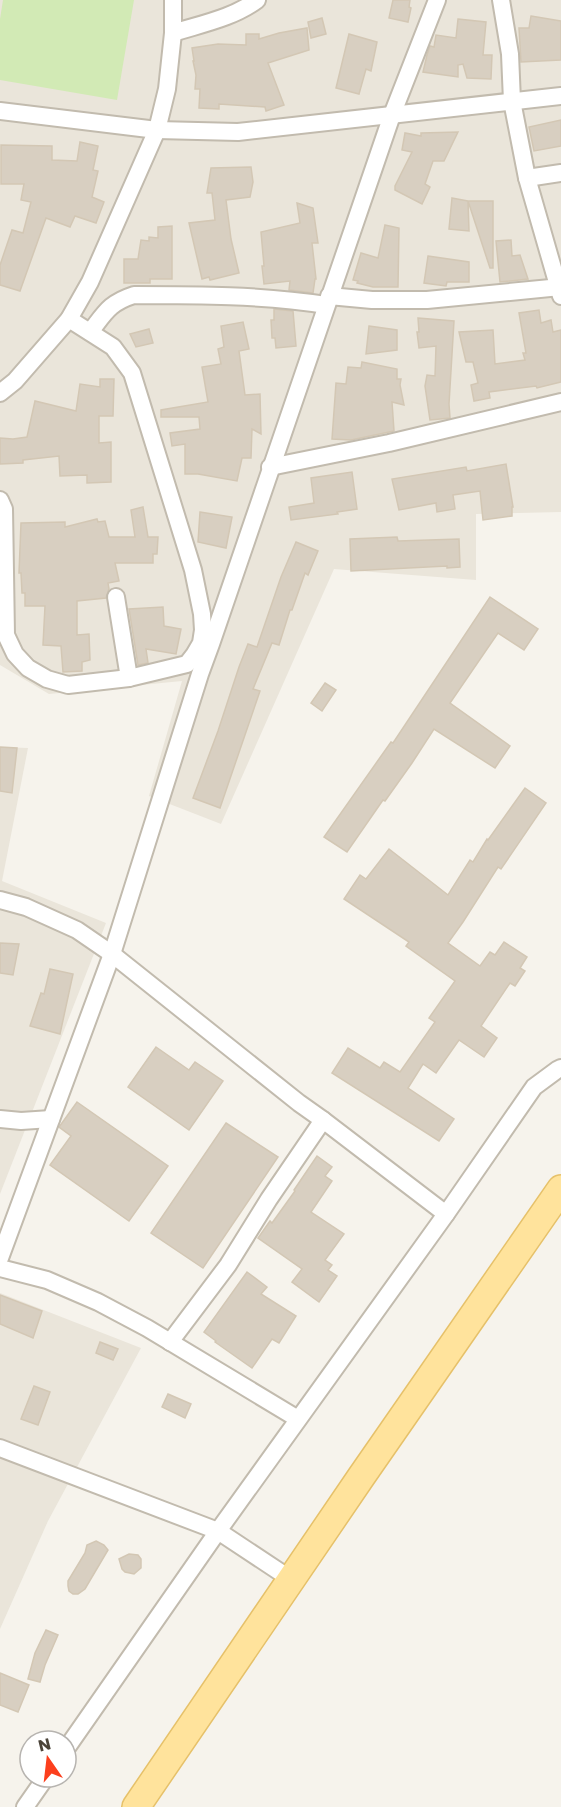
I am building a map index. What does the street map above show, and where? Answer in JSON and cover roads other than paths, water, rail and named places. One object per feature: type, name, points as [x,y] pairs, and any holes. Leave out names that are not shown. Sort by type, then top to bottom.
[{"type":"main road","points":[[136,1807],[561,1190]]},
{"type":"street","points":[[0,393],[15,381],[69,319],[90,282],[158,130],[167,89],[173,0]]},
{"type":"street","points":[[172,33],[246,8],[257,0]]},
{"type":"street","points":[[0,1258],[112,954],[200,674],[270,467],[392,115],[437,0]]},
{"type":"street","points":[[90,332],[110,306],[134,295],[249,296],[327,301],[427,300],[560,290],[526,178],[512,101],[510,54],[501,0]]},
{"type":"street","points":[[0,111],[158,130],[238,132],[561,96]]},
{"type":"street","points":[[526,178],[561,173]]},
{"type":"street","points":[[0,500],[4,510],[6,635],[15,654],[28,668],[47,679],[68,685],[129,678],[187,664],[201,643],[202,614],[193,570],[132,373],[113,347],[69,319]]},
{"type":"street","points":[[270,467],[389,443],[561,402]]},
{"type":"street","points":[[117,597],[129,678]]},
{"type":"street","points":[[0,900],[26,907],[77,930],[112,954],[299,1103],[446,1214]]},
{"type":"street","points":[[78,1732],[534,1087],[561,1068]]},
{"type":"street","points":[[0,1119],[21,1121],[51,1119]]},
{"type":"street","points":[[170,1342],[228,1265],[269,1199],[323,1120]]},
{"type":"street","points":[[0,1268],[47,1280],[98,1302],[147,1328],[298,1419]]},
{"type":"street","points":[[0,1448],[218,1531],[292,1580]]},
{"type":"street","points":[[25,1807],[38,1789]]}]
